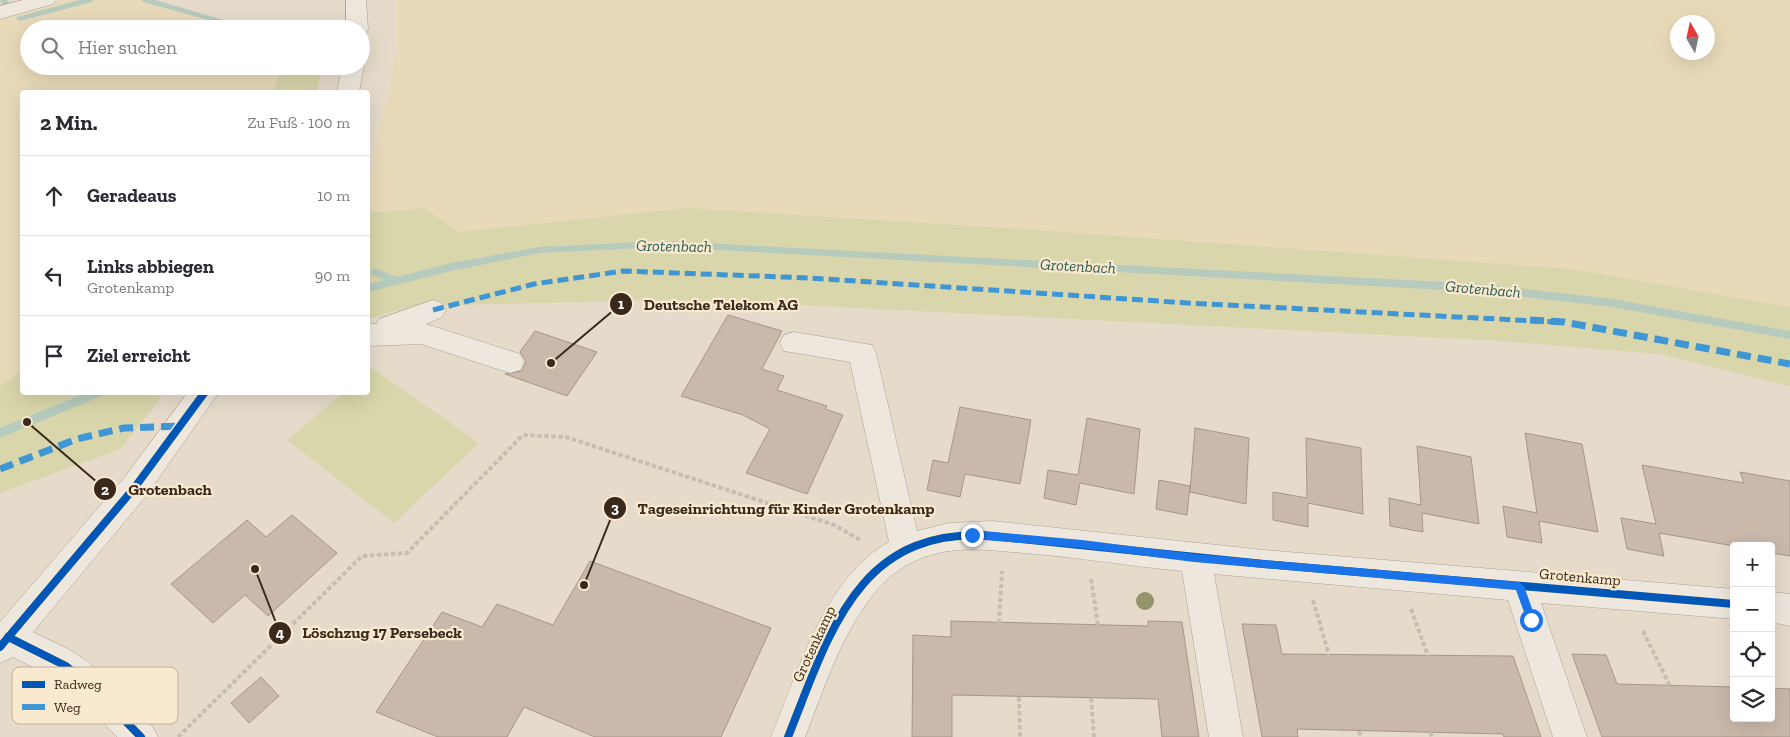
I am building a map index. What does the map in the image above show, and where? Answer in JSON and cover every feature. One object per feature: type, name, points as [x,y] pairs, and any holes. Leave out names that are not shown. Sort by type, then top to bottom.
[{"type":"street","points":[[0,13],[46,0]]},
{"type":"street","points":[[356,0],[357,20]]},
{"type":"street","points":[[348,90],[351,75]]},
{"type":"street","points":[[370,334],[433,310]]},
{"type":"street","points":[[370,335],[420,332],[510,362]]},
{"type":"street","points":[[794,343],[862,353],[906,550]]},
{"type":"street","points":[[67,667],[4,642],[135,487],[203,395]]},
{"type":"street","name":"Grotenkamp","points":[[788,737],[834,630],[851,599],[876,568],[906,550],[926,541],[972,535],[1082,544],[1194,558],[1730,604]]},
{"type":"street","points":[[1194,558],[1202,590],[1226,737]]},
{"type":"street","points":[[1519,586],[1570,737]]},
{"type":"street","points":[[1775,608],[1790,610]]},
{"type":"street","points":[[129,724],[141,737]]},
{"type":"path","points":[[998,623],[1002,571]]},
{"type":"path","points":[[1091,579],[1098,625]]},
{"type":"path","points":[[1312,600],[1329,655]]},
{"type":"path","points":[[1410,609],[1428,656]]},
{"type":"path","points":[[1643,631],[1670,686]]},
{"type":"path","points":[[1019,697],[1020,737]]},
{"type":"path","points":[[1091,698],[1094,737]]},
{"type":"path","points":[[1359,731],[1361,737]]},
{"type":"path","points":[[1430,732],[1432,737]]},
{"type":"shaded area","points":[[62,0],[142,0],[210,20],[20,20],[20,75],[278,75],[274,90],[20,90],[20,373],[0,386],[0,17]]},
{"type":"shaded area","points":[[398,0],[1790,0],[1790,307],[1571,269],[1024,229],[688,208],[458,232],[425,208],[370,213],[370,176],[397,51]]},
{"type":"shaded area","points":[[278,75],[320,75],[317,90],[274,90]]},
{"type":"shaded area","points":[[425,208],[458,232],[688,208],[1024,229],[1571,269],[1790,307],[1790,386],[1659,354],[1502,341],[742,302],[674,300],[414,306],[370,318],[370,213]]},
{"type":"shaded area","points":[[372,368],[479,443],[394,523],[287,440],[341,395],[370,395],[370,370]]},
{"type":"shaded area","points":[[20,373],[20,395],[162,395],[121,449],[0,493],[0,386]]},
{"type":"building","points":[[728,315],[782,331],[762,369],[784,376],[777,390],[827,406],[825,409],[843,415],[807,494],[746,473],[770,429],[743,415],[681,396]]},
{"type":"building","points":[[535,331],[597,352],[567,396],[505,374],[522,371],[526,361],[520,352]]},
{"type":"building","points":[[960,407],[1031,420],[1020,484],[965,474],[960,497],[927,490],[933,460],[948,463]]},
{"type":"building","points":[[1087,418],[1140,429],[1134,494],[1080,483],[1076,505],[1044,498],[1048,470],[1078,475]]},
{"type":"building","points":[[1195,428],[1249,438],[1246,504],[1190,492]]},
{"type":"building","points":[[1525,433],[1582,444],[1598,532],[1539,521],[1542,543],[1507,537],[1503,506],[1537,513]]},
{"type":"building","points":[[1306,438],[1361,448],[1363,514],[1308,503],[1308,527],[1273,520],[1273,492],[1307,498]]},
{"type":"building","points":[[1417,446],[1471,457],[1479,524],[1422,513],[1423,532],[1390,526],[1389,498],[1421,505]]},
{"type":"building","points":[[1642,465],[1744,483],[1740,472],[1790,481],[1790,556],[1775,554],[1775,542],[1730,542],[1730,545],[1659,533],[1664,556],[1627,549],[1621,518],[1656,524]]},
{"type":"building","points":[[1159,480],[1190,486],[1187,515],[1156,509]]},
{"type":"building","points":[[292,515],[337,553],[268,616],[245,595],[213,623],[171,584],[247,520],[266,537]]},
{"type":"building","points":[[590,561],[771,628],[721,737],[595,737],[524,707],[507,737],[438,737],[376,712],[442,612],[482,627],[497,604],[553,625]]},
{"type":"building","points":[[951,621],[1148,626],[1148,621],[1182,622],[1199,737],[1162,737],[1158,699],[952,695],[952,737],[912,737],[913,635],[951,637]]},
{"type":"building","points":[[1242,624],[1276,625],[1282,654],[1513,656],[1541,737],[1504,737],[1503,734],[1297,729],[1298,737],[1262,737]]},
{"type":"building","points":[[1572,654],[1606,655],[1617,684],[1730,687],[1730,722],[1775,722],[1775,688],[1790,689],[1790,737],[1602,737]]},
{"type":"building","points":[[261,677],[279,696],[249,723],[231,703]]},
{"type":"waterway","points":[[3,0],[6,4]]},
{"type":"waterway","points":[[20,19],[89,0]]},
{"type":"waterway","points":[[146,0],[218,20]]},
{"type":"waterway","name":"Grotenbach","points":[[370,287],[451,267],[539,250],[664,244],[1481,288],[1612,303],[1790,335]]},
{"type":"waterway","points":[[375,272],[394,280]]},
{"type":"waterway","name":"Grotenbach","points":[[0,433],[93,395]]},
{"type":"marked path","points":[[433,310],[534,284],[623,271],[810,278],[1188,303],[1564,322],[1790,364]]},
{"type":"marked path","points":[[0,469],[77,439],[124,428],[180,426]]},
{"type":"cycle path","points":[[0,647],[135,487],[203,395]]},
{"type":"cycle path","points":[[788,737],[828,639],[841,614],[871,573],[898,553],[928,541],[949,537],[970,535],[992,536],[1071,543],[1176,556],[1730,604]]},
{"type":"cycle path","points":[[8,637],[67,667]]},
{"type":"cycle path","points":[[128,724],[141,737]]},
{"type":"place","name":"Deutsche Telekom AG","points":[[551,363]]},
{"type":"place","name":"Grotenbach","points":[[27,422]]},
{"type":"place","name":"Löschzug 17 Persebeck","points":[[255,569]]},
{"type":"place","name":"Tageseinrichtung für Kinder Grotenkamp","points":[[584,585]]},
{"type":"route","points":[[972,535],[1082,544],[1194,558],[1519,586],[1531,620]]}]
